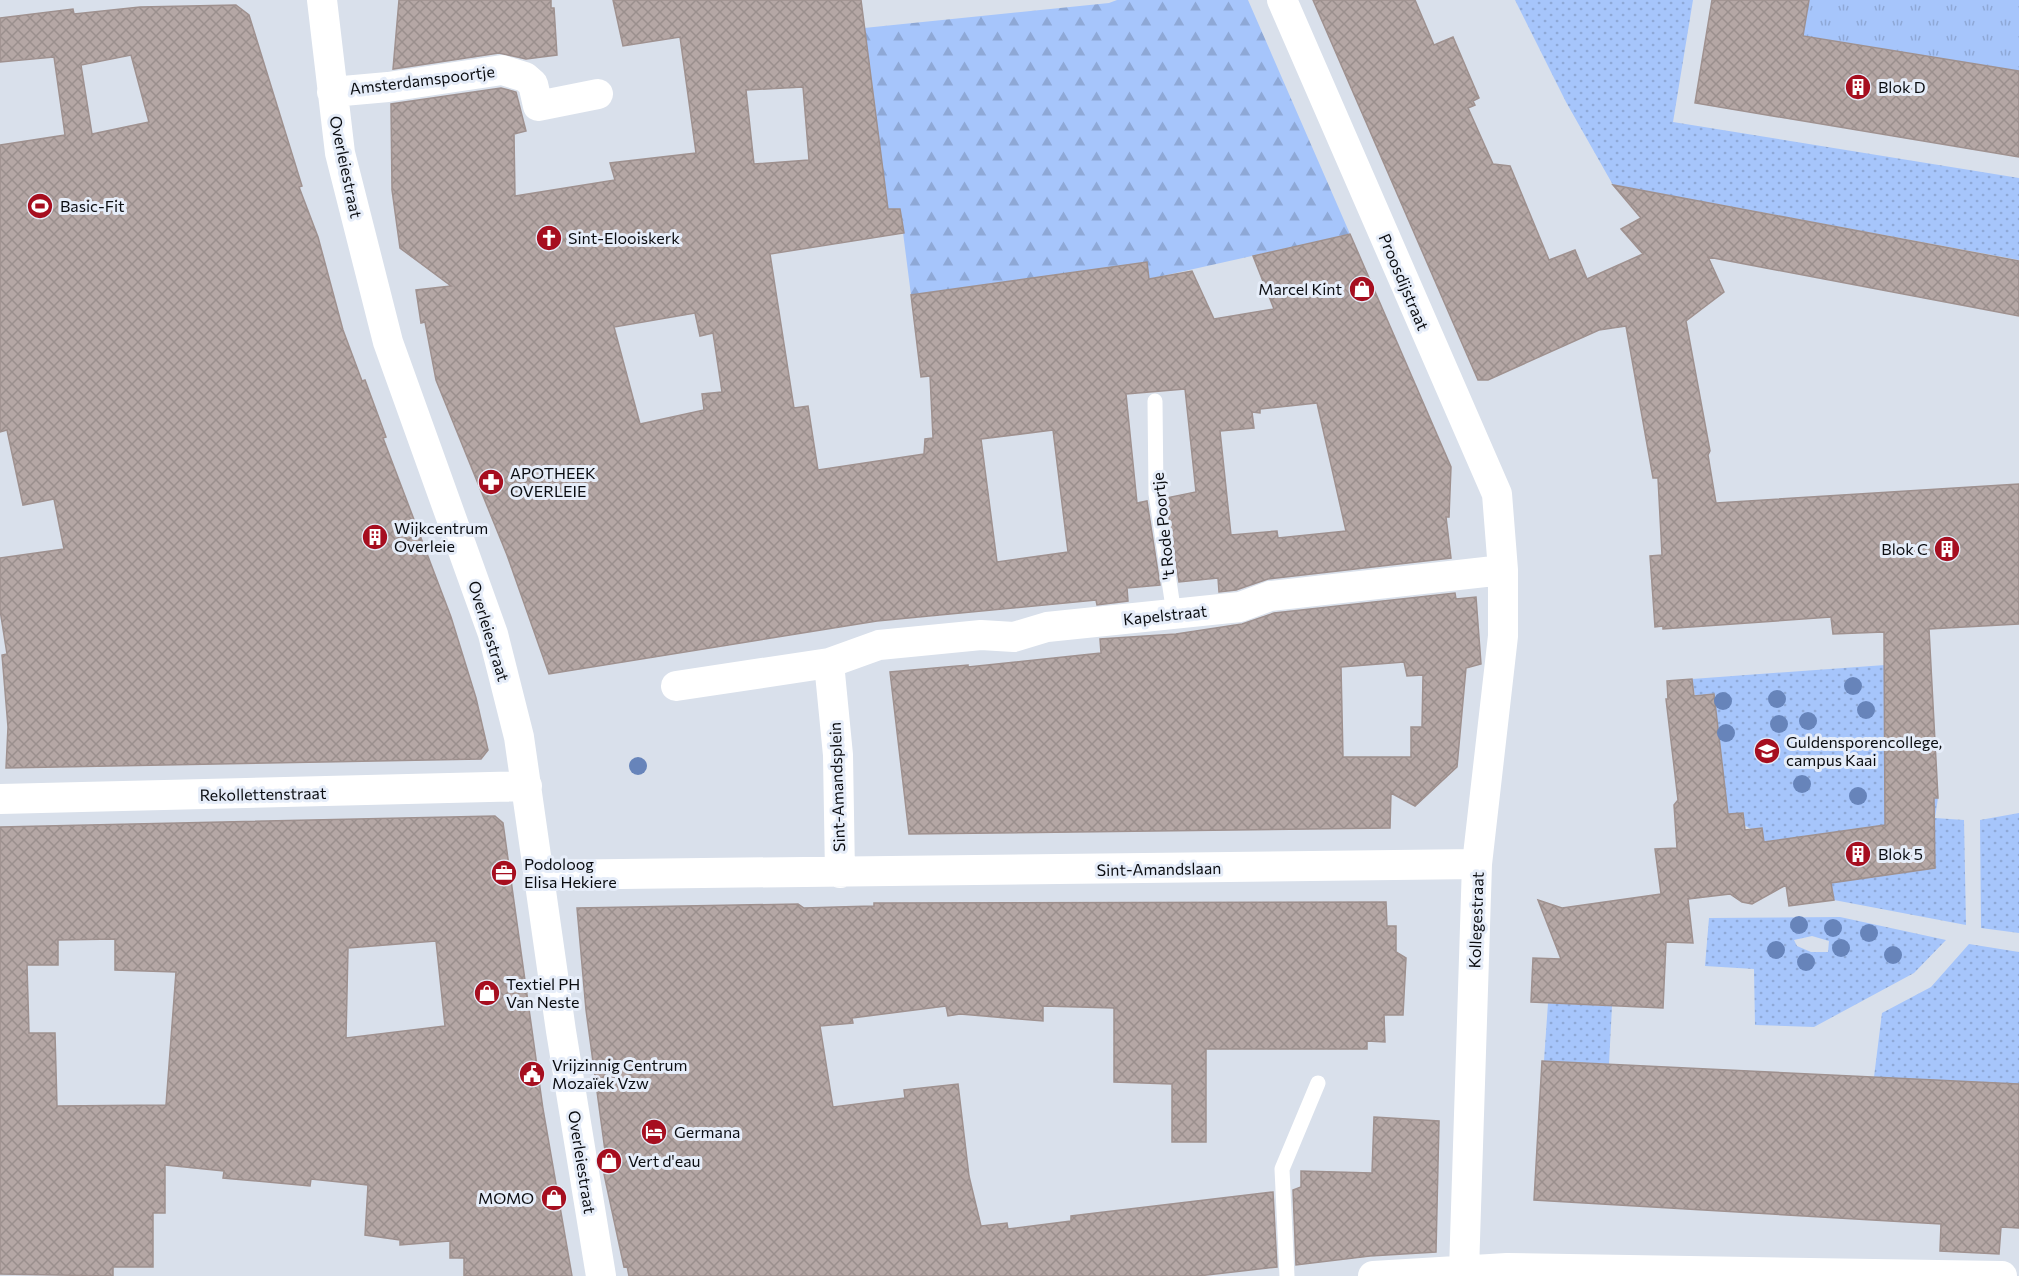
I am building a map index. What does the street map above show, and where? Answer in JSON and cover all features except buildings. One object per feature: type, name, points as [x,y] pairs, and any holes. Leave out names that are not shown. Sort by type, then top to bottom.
[{"type":"street","name":"Overleiestraat","points":[[322,0],[340,153],[388,342],[494,634],[519,737],[562,1042],[601,1276]]},
{"type":"street","name":"Proosdijstraat","points":[[1282,0],[1497,494],[1503,570]]},
{"type":"street","name":"Amsterdamspoortje","points":[[332,92],[388,87],[502,70],[525,77],[533,84],[538,106],[598,94]]},
{"type":"street","name":"Kapelstraat","points":[[829,663],[879,645],[981,634],[1014,637],[1047,627],[1240,607],[1270,596],[1503,570]]},
{"type":"street","name":"Kollegestraat","points":[[1464,1271],[1478,864],[1502,646],[1503,570]]},
{"type":"street","points":[[676,686],[829,663]]},
{"type":"street","name":"Sint-Amandsplein","points":[[540,875],[840,873],[838,755],[829,663]]},
{"type":"street","name":"Rekollettenstraat","points":[[0,799],[527,786]]},
{"type":"street","name":"Sint-Amandslaan","points":[[840,873],[1478,864]]},
{"type":"street","points":[[1373,1276],[1507,1268],[2002,1276]]},
{"type":"lane","name":"'t Rode Poortje","points":[[1155,401],[1156,494],[1174,614]]},
{"type":"lane","points":[[1287,1276],[1282,1169],[1318,1083]]},
{"type":"green space","points":[[1117,0],[1248,0],[1350,234],[1149,279],[1147,262],[911,295],[900,209],[888,209],[864,28],[1109,3]]},
{"type":"green space","points":[[1515,0],[1693,0],[1673,122],[2019,178],[2019,260],[1613,185],[1566,102]]},
{"type":"green space","points":[[1809,0],[2019,0],[2019,71],[1803,36]]},
{"type":"green space","points":[[1885,665],[1885,800],[1938,798],[1935,818],[1964,820],[1966,925],[1834,900],[1831,883],[1935,868],[1934,818],[1764,842],[1762,828],[1751,829],[1744,825],[1742,813],[1728,814],[1714,694],[1695,696],[1692,679]]},
{"type":"green space","points":[[2019,813],[2019,933],[1981,928],[1980,820]]},
{"type":"green space","points":[[1840,917],[1946,940],[1914,973],[1814,1027],[1755,1025],[1754,969],[1705,966],[1709,918]],"holes":[[[1812,936],[1829,941],[1828,952],[1811,952],[1797,946],[1794,940]]]},
{"type":"green space","points":[[1969,944],[2019,952],[2019,1084],[1874,1077],[1882,1013],[1931,987]]},
{"type":"green space","points":[[1548,1003],[1612,1006],[1609,1064],[1544,1061]]},
{"type":"place","name":"Blok D","points":[[1858,87]]},
{"type":"place","name":"Basic-Fit","points":[[40,206]]},
{"type":"place","name":"Sint-Elooiskerk","points":[[549,238]]},
{"type":"place","name":"Marcel Kint","points":[[1362,289]]},
{"type":"place","name":"APOTHEEK OVERLEIE","points":[[491,482]]},
{"type":"place","name":"Wijkcentrum Overleie","points":[[375,537]]},
{"type":"place","name":"Blok C","points":[[1947,549]]},
{"type":"place","name":"Guldensporencollege, campus Kaai","points":[[1767,751]]},
{"type":"place","name":"Blok 5","points":[[1858,854]]},
{"type":"place","name":"Podoloog Elisa Hekiere","points":[[504,873]]},
{"type":"place","name":"Textiel PH Van Neste","points":[[487,993]]},
{"type":"place","name":"Vrijzinnig Centrum Mozaïek Vzw","points":[[532,1074]]},
{"type":"place","name":"Germana","points":[[654,1132]]},
{"type":"place","name":"Vert d'eau","points":[[609,1161]]},
{"type":"place","name":"MOMO","points":[[554,1198]]}]
